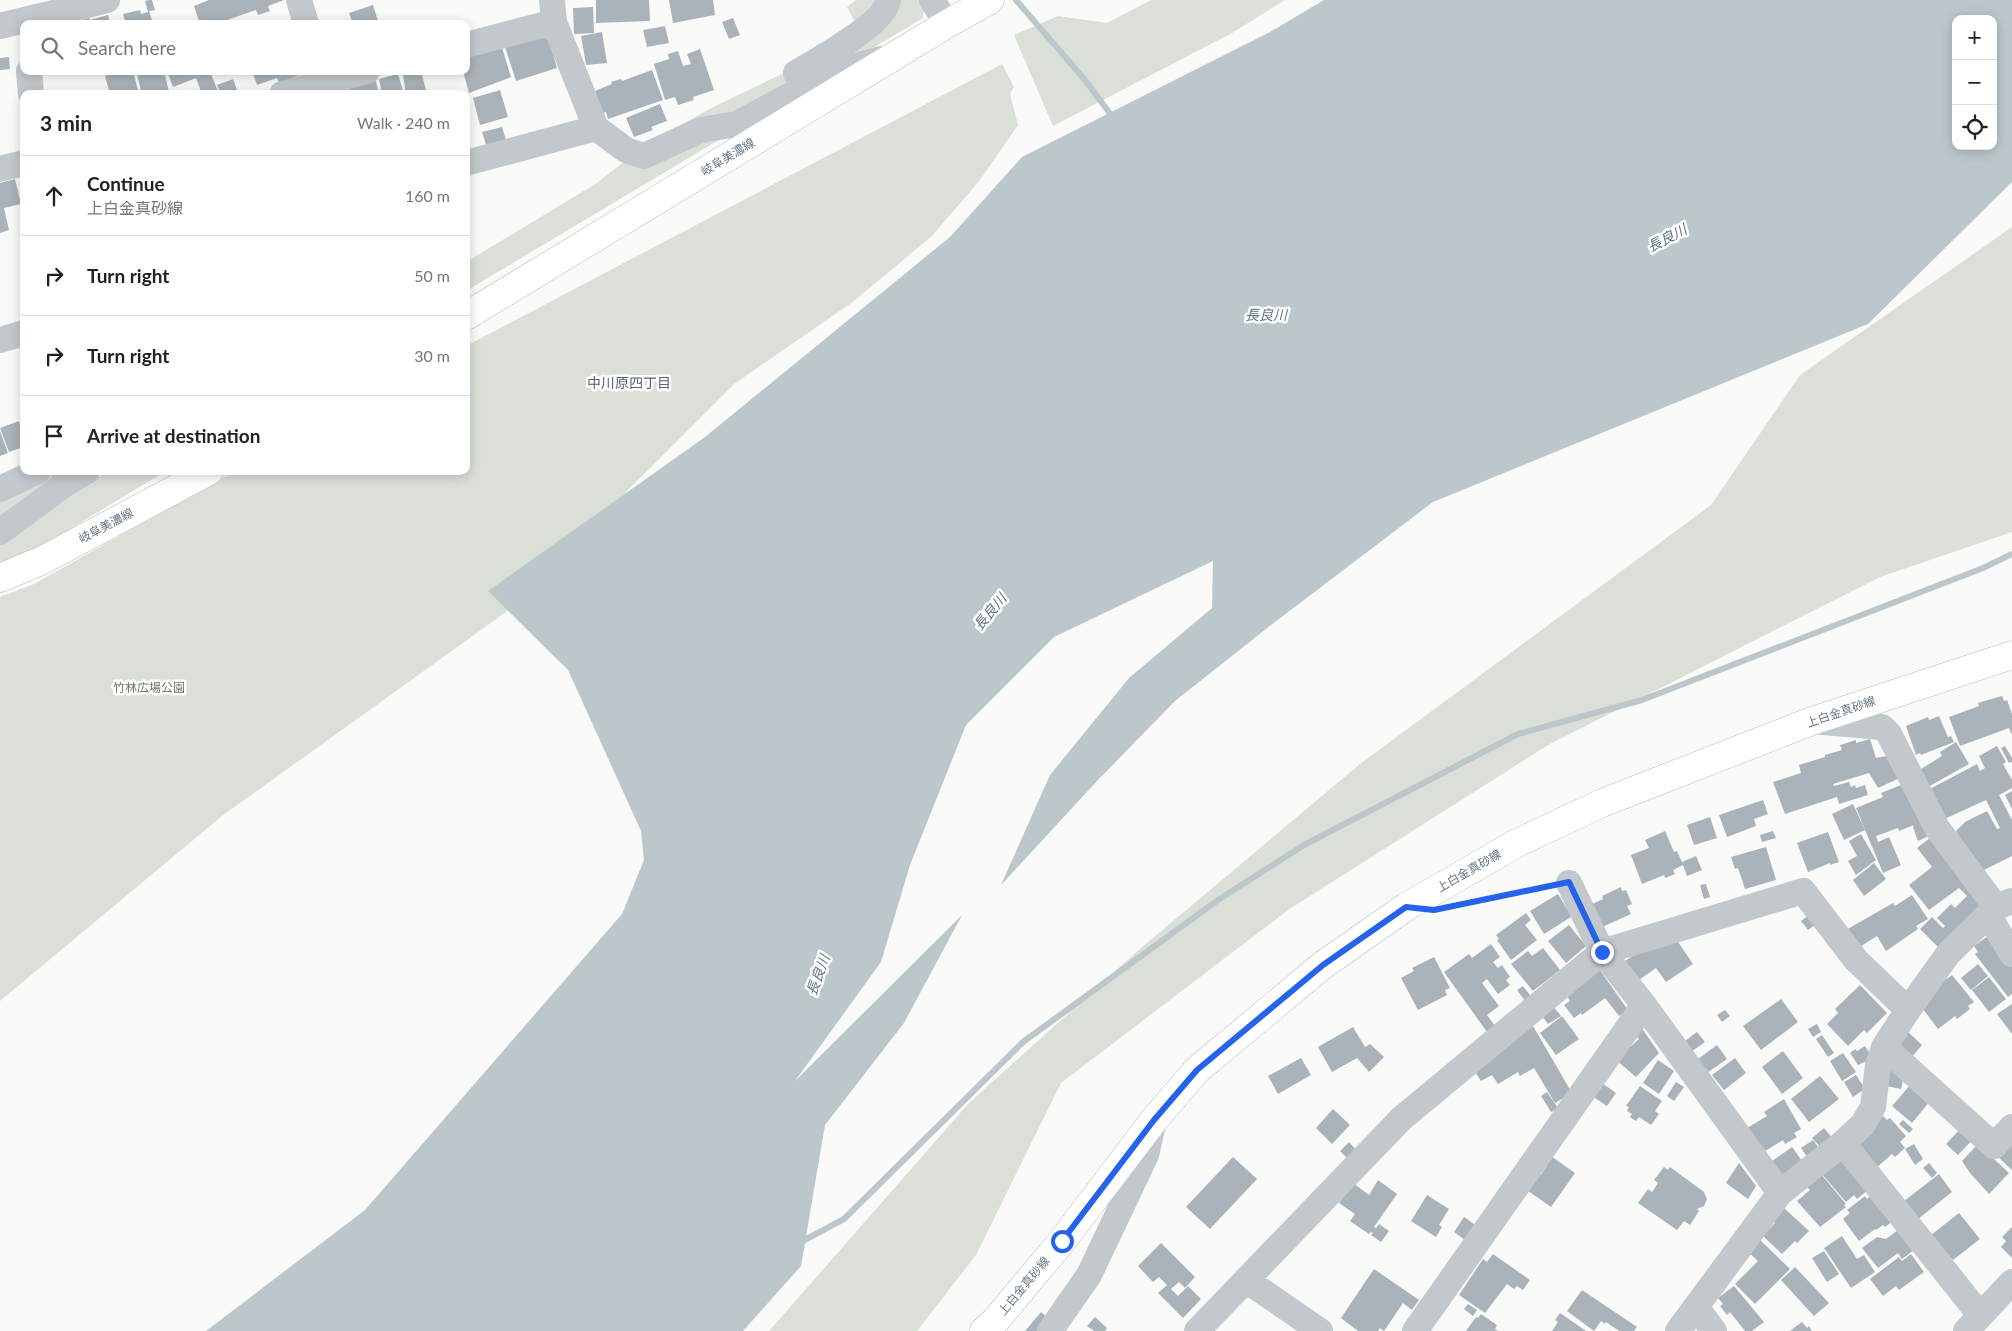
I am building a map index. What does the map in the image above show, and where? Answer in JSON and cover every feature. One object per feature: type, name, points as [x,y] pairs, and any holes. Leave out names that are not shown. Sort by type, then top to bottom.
[{"type":"main road","name":"岐阜美濃線","points":[[470,314],[895,56],[944,12],[981,6]]},
{"type":"main road","name":"岐阜美濃線","points":[[0,578],[43,560],[202,475]]},
{"type":"main road","name":"上白金真砂線","points":[[984,1331],[996,1320],[1062,1241],[1154,1120],[1204,1064],[1323,965],[1406,907],[1517,843],[1602,802],[1812,721],[2012,655]]},
{"type":"street","points":[[18,18],[107,0]]},
{"type":"street","points":[[299,0],[305,20]]},
{"type":"street","points":[[470,43],[553,11],[596,128],[626,150],[644,156],[701,130],[848,42],[883,13],[888,0]]},
{"type":"street","points":[[932,0],[944,12]]},
{"type":"street","points":[[701,130],[737,124],[832,72],[895,56]]},
{"type":"street","points":[[29,75],[31,90]]},
{"type":"street","points":[[297,90],[353,75]]},
{"type":"street","points":[[470,162],[596,128]]},
{"type":"street","points":[[0,170],[20,164]]},
{"type":"street","points":[[0,340],[20,334]]},
{"type":"street","points":[[0,490],[30,475]]},
{"type":"street","points":[[0,532],[72,475]]},
{"type":"street","points":[[1812,721],[1882,727],[1889,734],[1938,828],[1999,908],[2012,954]]},
{"type":"street","points":[[1569,882],[1602,952],[1644,1005],[1780,1193]]},
{"type":"street","points":[[1197,1331],[1400,1118],[1602,952],[1803,891],[1856,960],[1908,1010]]},
{"type":"street","points":[[1678,1331],[1780,1193],[1864,1124],[1873,1107],[1878,1065],[1884,1047],[1948,954],[1999,908]]},
{"type":"street","points":[[1415,1331],[1644,1005]]},
{"type":"street","points":[[1884,1047],[1994,1146],[2012,1127]]},
{"type":"street","points":[[1050,1331],[1089,1275],[1146,1155],[1154,1120]]},
{"type":"street","points":[[1843,1143],[1973,1323],[2012,1282]]},
{"type":"street","points":[[1246,1280],[1320,1331]]},
{"type":"street","points":[[1696,1307],[1714,1331]]},
{"type":"path","points":[[1453,906],[1569,882]]},
{"type":"green space","points":[[856,0],[923,0],[924,2],[923,18],[470,289],[470,260],[597,183],[645,145],[715,106],[862,36],[847,7]]},
{"type":"green space","points":[[1151,0],[1285,0],[1232,33],[1053,126],[1014,35],[1058,16],[1107,23]]},
{"type":"green space","name":"竹林広場公園","points":[[1002,64],[1014,87],[1010,94],[1018,125],[980,180],[932,236],[854,301],[734,384],[506,612],[222,816],[0,1001],[0,597],[34,584],[228,475],[470,475],[470,344]]},
{"type":"green space","points":[[2012,227],[2012,532],[1880,577],[1548,745],[1288,910],[1061,1083],[976,1255],[917,1331],[769,1331],[969,1103],[1141,948],[1360,764],[1711,505],[1800,375]]},
{"type":"green space","points":[[48,475],[94,475],[99,477],[102,475],[159,475],[40,547],[0,564],[0,499]]},
{"type":"water","name":"長良川","points":[[1324,0],[2012,0],[2012,182],[1868,324],[1433,502],[1175,701],[1098,780],[1001,885],[1050,775],[1129,678],[1212,608],[1213,561],[1054,637],[966,725],[910,865],[881,962],[795,1081],[962,915],[904,1023],[825,1125],[801,1266],[743,1331],[206,1331],[365,1210],[622,914],[644,860],[641,831],[568,670],[488,591],[705,437],[950,237],[1022,157],[1270,32]]},
{"type":"building","points":[[152,0],[155,10],[149,11],[152,20],[125,20],[123,14],[140,10],[141,14],[148,12],[145,1]]},
{"type":"building","points":[[209,0],[284,0],[268,6],[270,11],[258,15],[256,10],[227,20],[199,20],[194,6]]},
{"type":"building","points":[[596,0],[649,0],[650,21],[596,23]]},
{"type":"building","points":[[669,0],[713,0],[715,15],[673,23]]},
{"type":"building","points":[[373,5],[378,20],[352,20],[349,13]]},
{"type":"building","points":[[593,7],[594,33],[574,34],[573,8]]},
{"type":"building","points":[[108,15],[109,20],[90,20]]},
{"type":"building","points":[[733,18],[740,35],[729,39],[722,22]]},
{"type":"building","points":[[665,26],[669,43],[647,47],[643,30]]},
{"type":"building","points":[[602,32],[607,63],[586,65],[581,36]]},
{"type":"building","points":[[533,38],[548,38],[557,68],[516,81],[505,47]]},
{"type":"building","points":[[501,44],[511,77],[470,93],[464,75],[470,75],[470,55]]},
{"type":"building","points":[[700,49],[714,90],[693,97],[694,100],[678,105],[675,97],[665,100],[654,64],[669,59],[668,54],[678,51],[683,66],[691,64],[687,54]]},
{"type":"building","points":[[9,57],[10,69],[0,70],[0,58]]},
{"type":"building","points":[[652,70],[663,100],[608,119],[606,112],[603,113],[595,91],[612,84],[611,82],[621,79],[622,81]]},
{"type":"building","points":[[134,75],[138,90],[109,90],[105,76]]},
{"type":"building","points":[[137,75],[165,75],[169,90],[141,90]]},
{"type":"building","points":[[168,75],[212,75],[217,90],[200,90],[196,78],[173,87]]},
{"type":"building","points":[[253,75],[299,75],[279,83],[277,78],[257,85]]},
{"type":"building","points":[[398,75],[403,90],[381,90],[379,79]]},
{"type":"building","points":[[403,75],[422,75],[426,90],[405,90]]},
{"type":"building","points":[[233,79],[237,90],[219,90],[217,85]]},
{"type":"building","points":[[376,81],[378,90],[349,90],[348,87]]},
{"type":"building","points":[[500,90],[508,117],[480,125],[473,98]]},
{"type":"building","points":[[660,104],[667,121],[651,127],[653,130],[634,137],[626,118]]},
{"type":"building","points":[[502,127],[506,140],[486,145],[482,132]]},
{"type":"building","points":[[15,179],[20,204],[4,208],[9,230],[0,233],[0,183]]},
{"type":"building","points":[[19,421],[20,448],[9,452],[0,428]]},
{"type":"building","points":[[0,431],[8,453],[0,456]]},
{"type":"building","points":[[2002,696],[2004,701],[2007,700],[2012,714],[2012,735],[2009,728],[1960,746],[1949,717],[1979,706],[1978,703]]},
{"type":"building","points":[[1939,716],[1948,737],[1951,736],[1954,742],[1921,755],[1920,753],[1916,755],[1906,726],[1928,717],[1929,720]]},
{"type":"building","points":[[1870,739],[1876,758],[1891,755],[1902,777],[1878,788],[1869,773],[1833,784],[1834,786],[1849,782],[1851,787],[1855,785],[1856,788],[1865,785],[1868,795],[1839,804],[1837,797],[1785,814],[1773,782],[1801,773],[1799,765],[1842,750],[1840,745],[1856,740],[1856,743]]},
{"type":"building","points":[[1956,742],[1969,764],[1928,787],[1913,774],[1942,756],[1940,752]]},
{"type":"building","points":[[1997,746],[2006,762],[2003,764],[2012,780],[2012,788],[1999,795],[2012,820],[2012,856],[1978,873],[1956,831],[1965,822],[1987,811],[1997,829],[2000,828],[1986,800],[1940,821],[1926,791],[1977,764],[1980,771],[1985,768],[1979,756]]},
{"type":"building","points":[[2005,746],[2012,758],[2012,762],[2009,763],[2001,748]]},
{"type":"building","points":[[1906,783],[1931,835],[1918,841],[1914,825],[1899,831],[1898,828],[1876,836],[1878,842],[1889,837],[1901,865],[1883,873],[1856,808],[1883,797],[1881,793]]},
{"type":"building","points":[[2012,791],[2012,809],[2005,795]]},
{"type":"building","points":[[1763,800],[1768,814],[1754,819],[1756,826],[1727,837],[1719,815]]},
{"type":"building","points":[[1853,804],[1865,830],[1844,840],[1832,814]]},
{"type":"building","points":[[1710,817],[1717,838],[1694,845],[1687,825]]},
{"type":"building","points":[[1665,831],[1674,852],[1677,851],[1682,862],[1696,856],[1702,870],[1687,876],[1683,865],[1673,870],[1675,874],[1665,878],[1664,875],[1642,884],[1631,855],[1649,848],[1645,840]]},
{"type":"building","points":[[1773,831],[1776,838],[1762,842],[1760,835]]},
{"type":"building","points":[[1828,832],[1839,862],[1830,865],[1830,863],[1808,872],[1797,843]]},
{"type":"building","points":[[1861,834],[1876,860],[1856,875],[1848,861],[1857,856],[1849,841]]},
{"type":"building","points":[[1934,835],[1991,903],[1942,951],[1920,929],[1932,917],[1943,928],[1945,926],[1937,918],[1951,904],[1955,908],[1967,896],[1959,888],[1929,910],[1909,885],[1932,867],[1917,848]]},
{"type":"building","points":[[1766,847],[1776,880],[1745,889],[1738,868],[1735,869],[1731,857]]},
{"type":"building","points":[[1874,863],[1886,879],[1864,896],[1853,880]]},
{"type":"building","points":[[1706,884],[1710,897],[1704,899],[1700,885]]},
{"type":"building","points":[[1621,887],[1622,891],[1626,890],[1632,904],[1627,906],[1631,914],[1600,928],[1590,905],[1603,899],[1602,896]]},
{"type":"building","points":[[1558,894],[1567,909],[1569,907],[1571,917],[1544,934],[1530,911]]},
{"type":"building","points":[[1912,895],[1928,919],[1916,926],[1918,929],[1886,951],[1877,936],[1858,948],[1846,930],[1893,903],[1895,906]]},
{"type":"building","points":[[1813,912],[1820,921],[1808,930],[1801,921]]},
{"type":"building","points":[[1526,913],[1531,920],[1525,925],[1537,940],[1511,960],[1497,940],[1499,939],[1496,935]]},
{"type":"building","points":[[1569,925],[1586,946],[1566,963],[1548,941]]},
{"type":"building","points":[[1674,936],[1693,964],[1666,982],[1656,968],[1636,982],[1622,963]]},
{"type":"building","points":[[1988,936],[2012,966],[2012,994],[2008,997],[1975,954],[1978,952],[1974,946]]},
{"type":"building","points":[[1491,944],[1500,957],[1493,962],[1498,968],[1502,965],[1510,977],[1506,980],[1510,985],[1498,994],[1487,979],[1482,983],[1499,1006],[1487,1015],[1495,1026],[1487,1032],[1444,972],[1469,954],[1472,958]]},
{"type":"building","points":[[1543,948],[1560,970],[1533,991],[1511,964],[1528,951],[1532,956]]},
{"type":"building","points":[[1434,957],[1450,988],[1445,990],[1447,995],[1418,1010],[1401,978],[1414,971],[1412,968]]},
{"type":"building","points":[[1978,964],[1988,976],[1971,990],[1961,978]]},
{"type":"building","points":[[1599,969],[1628,1010],[1619,1016],[1605,998],[1582,1015],[1581,1013],[1574,1018],[1564,1005],[1570,1001],[1566,995]]},
{"type":"building","points":[[1952,975],[1974,1002],[1968,1006],[1970,1009],[1957,1019],[1955,1016],[1938,1029],[1920,1005],[1932,990]]},
{"type":"building","points":[[1989,977],[2006,999],[1989,1012],[1972,990]]},
{"type":"building","points":[[1860,985],[1887,1013],[1867,1033],[1864,1030],[1848,1046],[1827,1024],[1838,1013],[1835,1009]]},
{"type":"building","points":[[1523,986],[1532,998],[1526,1002],[1517,990]]},
{"type":"building","points":[[1781,999],[1798,1022],[1761,1050],[1743,1026]]},
{"type":"building","points":[[2012,1004],[2012,1034],[1997,1014]]},
{"type":"building","points":[[1552,1005],[1561,1016],[1548,1024],[1540,1013]]},
{"type":"building","points":[[1725,1010],[1730,1016],[1722,1022],[1717,1015]]},
{"type":"building","points":[[1562,1016],[1579,1039],[1556,1055],[1540,1033]]},
{"type":"building","points":[[1639,1024],[1659,1053],[1636,1077],[1616,1060],[1639,1039],[1633,1032]]},
{"type":"building","points":[[1817,1024],[1821,1032],[1813,1037],[1808,1029]]},
{"type":"building","points":[[1533,1026],[1572,1093],[1555,1103],[1534,1068],[1520,1076],[1518,1072],[1498,1084],[1492,1075],[1481,1081],[1473,1069]]},
{"type":"building","points":[[1353,1027],[1365,1047],[1370,1044],[1384,1057],[1369,1072],[1357,1058],[1332,1072],[1318,1047]]},
{"type":"building","points":[[1906,1030],[1922,1045],[1911,1058],[1897,1048]]},
{"type":"building","points":[[1697,1032],[1705,1042],[1688,1054],[1681,1044]]},
{"type":"building","points":[[1822,1035],[1834,1053],[1828,1057],[1816,1039]]},
{"type":"building","points":[[1717,1045],[1727,1059],[1704,1075],[1694,1062]]},
{"type":"building","points":[[1865,1046],[1873,1058],[1858,1065],[1850,1053],[1855,1049],[1857,1051]]},
{"type":"building","points":[[1783,1051],[1803,1078],[1782,1094],[1762,1067]]},
{"type":"building","points":[[1843,1053],[1856,1072],[1842,1081],[1830,1061]]},
{"type":"building","points":[[1301,1058],[1311,1075],[1278,1094],[1268,1076]]},
{"type":"building","points":[[1735,1058],[1746,1073],[1724,1090],[1712,1075]]},
{"type":"building","points":[[1658,1060],[1674,1071],[1659,1094],[1643,1083]]},
{"type":"building","points":[[1891,1068],[1905,1072],[1901,1089],[1886,1086]]},
{"type":"building","points":[[1856,1075],[1865,1089],[1853,1097],[1844,1082]]},
{"type":"building","points":[[1820,1076],[1839,1099],[1809,1122],[1791,1099]]},
{"type":"building","points":[[1676,1082],[1684,1087],[1674,1101],[1667,1096]]},
{"type":"building","points":[[1602,1083],[1616,1093],[1607,1106],[1592,1096]]},
{"type":"building","points":[[1911,1084],[1930,1101],[1912,1123],[1892,1106]]},
{"type":"building","points":[[1640,1086],[1662,1101],[1655,1111],[1659,1114],[1651,1125],[1639,1117],[1636,1121],[1630,1117],[1632,1114],[1627,1111],[1629,1107],[1626,1106]]},
{"type":"building","points":[[1547,1092],[1558,1108],[1551,1112],[1541,1096]]},
{"type":"building","points":[[1784,1099],[1801,1129],[1794,1133],[1797,1137],[1785,1144],[1783,1140],[1762,1153],[1747,1128],[1767,1116],[1764,1112]]},
{"type":"building","points":[[1333,1109],[1350,1125],[1332,1144],[1316,1128]]},
{"type":"building","points":[[1883,1116],[1887,1120],[1890,1118],[1906,1136],[1900,1142],[1905,1148],[1895,1157],[1892,1154],[1875,1169],[1854,1145]]},
{"type":"building","points":[[1903,1120],[1913,1129],[1909,1133],[1899,1124]]},
{"type":"building","points":[[1964,1125],[1976,1136],[1958,1155],[1946,1144]]},
{"type":"building","points":[[1824,1128],[1834,1140],[1822,1149],[1812,1138]]},
{"type":"building","points":[[2012,1139],[2012,1170],[1996,1155]]},
{"type":"building","points":[[1813,1140],[1822,1152],[1810,1161],[1801,1148]]},
{"type":"building","points":[[1349,1142],[1358,1152],[1350,1161],[1340,1151]]},
{"type":"building","points":[[1914,1144],[1923,1159],[1915,1165],[1905,1149]]},
{"type":"building","points":[[1978,1144],[2009,1173],[1989,1194],[1962,1161]]},
{"type":"building","points":[[1792,1147],[1807,1168],[1783,1185],[1768,1164]]},
{"type":"building","points":[[1548,1154],[1575,1173],[1551,1207],[1527,1190],[1547,1166],[1542,1162]]},
{"type":"building","points":[[1233,1157],[1257,1179],[1210,1229],[1186,1207]]},
{"type":"building","points":[[1843,1159],[1869,1189],[1857,1199],[1854,1195],[1846,1202],[1822,1174]]},
{"type":"building","points":[[1739,1163],[1756,1186],[1748,1199],[1726,1183]]},
{"type":"building","points":[[1929,1163],[1937,1173],[1932,1178],[1923,1168]]},
{"type":"building","points":[[1664,1167],[1668,1170],[1670,1167],[1704,1192],[1707,1199],[1704,1206],[1697,1209],[1699,1211],[1690,1225],[1684,1221],[1677,1230],[1638,1203],[1648,1189],[1652,1192],[1658,1183],[1654,1180]]},
{"type":"building","points":[[1821,1174],[1846,1204],[1844,1205],[1846,1207],[1820,1227],[1797,1201],[1810,1190],[1807,1187]]},
{"type":"building","points":[[1939,1174],[1952,1192],[1913,1223],[1899,1205]]},
{"type":"building","points":[[1378,1180],[1397,1194],[1374,1227],[1376,1228],[1379,1224],[1389,1231],[1381,1242],[1371,1235],[1373,1233],[1369,1234],[1350,1221],[1355,1214],[1339,1203],[1353,1183],[1369,1195]]},
{"type":"building","points":[[1874,1193],[1894,1220],[1885,1227],[1883,1225],[1875,1229],[1859,1241],[1843,1219],[1850,1213],[1847,1210],[1865,1196],[1867,1199]]},
{"type":"building","points":[[1427,1195],[1449,1209],[1439,1225],[1442,1227],[1436,1237],[1411,1221]]},
{"type":"building","points":[[1784,1208],[1809,1231],[1782,1254],[1763,1236],[1775,1223],[1773,1220]]},
{"type":"building","points":[[1959,1213],[1980,1239],[1953,1260],[1948,1254],[1942,1259],[1926,1239]]},
{"type":"building","points":[[1464,1217],[1478,1227],[1468,1242],[1454,1232]]},
{"type":"building","points":[[2012,1227],[2012,1258],[2001,1247],[2006,1241],[2002,1237]]},
{"type":"building","points":[[1901,1228],[1914,1250],[1902,1259],[1898,1253],[1878,1268],[1862,1248],[1877,1237],[1886,1239]]},
{"type":"building","points":[[1842,1236],[1857,1259],[1864,1255],[1875,1272],[1851,1288],[1824,1248]]},
{"type":"building","points":[[1758,1238],[1790,1269],[1755,1304],[1735,1284],[1758,1261],[1746,1250]]},
{"type":"building","points":[[1161,1243],[1195,1277],[1185,1288],[1179,1282],[1171,1289],[1178,1296],[1188,1286],[1201,1299],[1183,1318],[1158,1293],[1167,1285],[1159,1277],[1153,1282],[1138,1266]]},
{"type":"building","points":[[1824,1251],[1839,1274],[1827,1282],[1812,1258]]},
{"type":"building","points":[[1493,1254],[1530,1280],[1523,1290],[1517,1286],[1514,1289],[1507,1284],[1485,1313],[1459,1295],[1483,1259],[1487,1262]]},
{"type":"building","points":[[1911,1254],[1924,1272],[1899,1290],[1896,1286],[1883,1296],[1870,1279],[1899,1257],[1902,1261]]},
{"type":"building","points":[[1795,1267],[1829,1303],[1814,1316],[1781,1280]]},
{"type":"building","points":[[1374,1269],[1419,1300],[1412,1310],[1403,1303],[1384,1331],[1380,1328],[1378,1331],[1358,1331],[1341,1318]]},
{"type":"building","points":[[1734,1286],[1764,1322],[1752,1331],[1745,1331],[1730,1312],[1727,1315],[1720,1306],[1723,1304],[1718,1298]]},
{"type":"building","points":[[1582,1290],[1637,1327],[1634,1331],[1619,1331],[1606,1322],[1605,1324],[1601,1321],[1594,1331],[1567,1311]]},
{"type":"building","points":[[1468,1304],[1477,1310],[1473,1316],[1464,1309]]},
{"type":"building","points":[[1041,1312],[1050,1320],[1041,1331],[1025,1331]]},
{"type":"building","points":[[1560,1313],[1586,1331],[1552,1331],[1558,1322],[1555,1320]]},
{"type":"building","points":[[1481,1314],[1497,1325],[1495,1329],[1498,1331],[1466,1331],[1476,1317],[1478,1318]]},
{"type":"building","points":[[1095,1317],[1107,1328],[1105,1331],[1094,1331],[1087,1326]]},
{"type":"building","points":[[1802,1322],[1807,1328],[1809,1326],[1812,1331],[1790,1331]]},
{"type":"waterway","points":[[1016,0],[1085,80],[1114,119]]},
{"type":"waterway","points":[[799,1243],[844,1219],[1023,1042],[1218,900],[1304,845],[1518,734],[1642,700],[1983,568],[2012,554]]},
{"type":"district","name":"中川原四丁目","points":[[629,383]]},
{"type":"route","points":[[1062,1241],[1154,1120],[1197,1070],[1323,965],[1406,907],[1434,910],[1569,882],[1602,952]]}]
